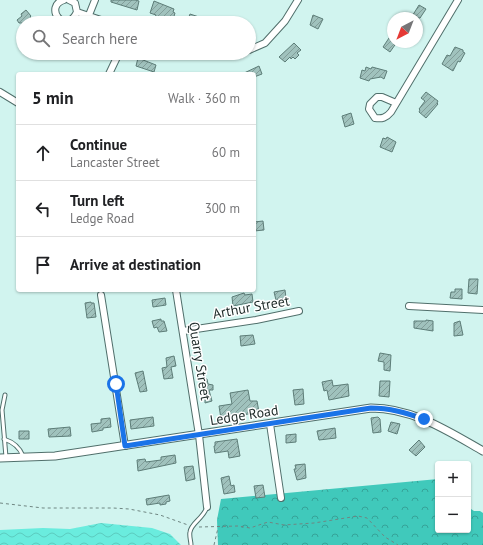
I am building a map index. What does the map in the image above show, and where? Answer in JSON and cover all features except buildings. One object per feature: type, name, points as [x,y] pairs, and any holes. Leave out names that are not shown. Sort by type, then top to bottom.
[{"type":"street","points":[[57,16],[55,12],[56,5],[61,0],[64,0]]},
{"type":"street","points":[[69,0],[75,3],[77,12],[75,16]]},
{"type":"street","points":[[77,12],[89,16],[96,0]]},
{"type":"street","points":[[256,47],[264,43],[285,21],[298,0]]},
{"type":"street","points":[[396,103],[458,0]]},
{"type":"street","points":[[110,72],[116,60]]},
{"type":"street","points":[[0,92],[16,102]]},
{"type":"street","name":"Quarry Street","points":[[176,292],[199,435],[207,507]]},
{"type":"street","points":[[101,295],[125,446]]},
{"type":"street","points":[[409,306],[483,310]]},
{"type":"street","name":"Arthur Street","points":[[183,331],[256,320],[299,311]]},
{"type":"street","name":"Ledge Road","points":[[3,458],[55,456],[371,408],[406,412],[424,419],[483,451]]},
{"type":"street","points":[[270,424],[281,498]]},
{"type":"lane","points":[[3,458],[4,438],[2,410],[5,395]]},
{"type":"lane","points":[[4,438],[10,441],[21,451],[24,458]]},
{"type":"lane","points":[[191,545],[190,532],[192,526],[205,514],[207,507]]},
{"type":"path","points":[[0,503],[43,508],[129,509],[160,515],[192,526],[203,528],[238,526],[250,528],[268,522],[284,525],[314,523],[358,516],[367,518],[385,537],[398,545]]},
{"type":"path","points":[[214,545],[218,527]]},
{"type":"green space","points":[[435,479],[435,533],[471,533],[471,509],[474,511],[480,511],[483,513],[483,545],[218,545],[217,520],[221,499]]},
{"type":"water","points":[[101,523],[152,528],[170,534],[181,545],[0,545],[0,530],[43,528],[70,529]]},
{"type":"route","points":[[116,384],[125,446],[371,408],[406,412],[424,419]]}]
